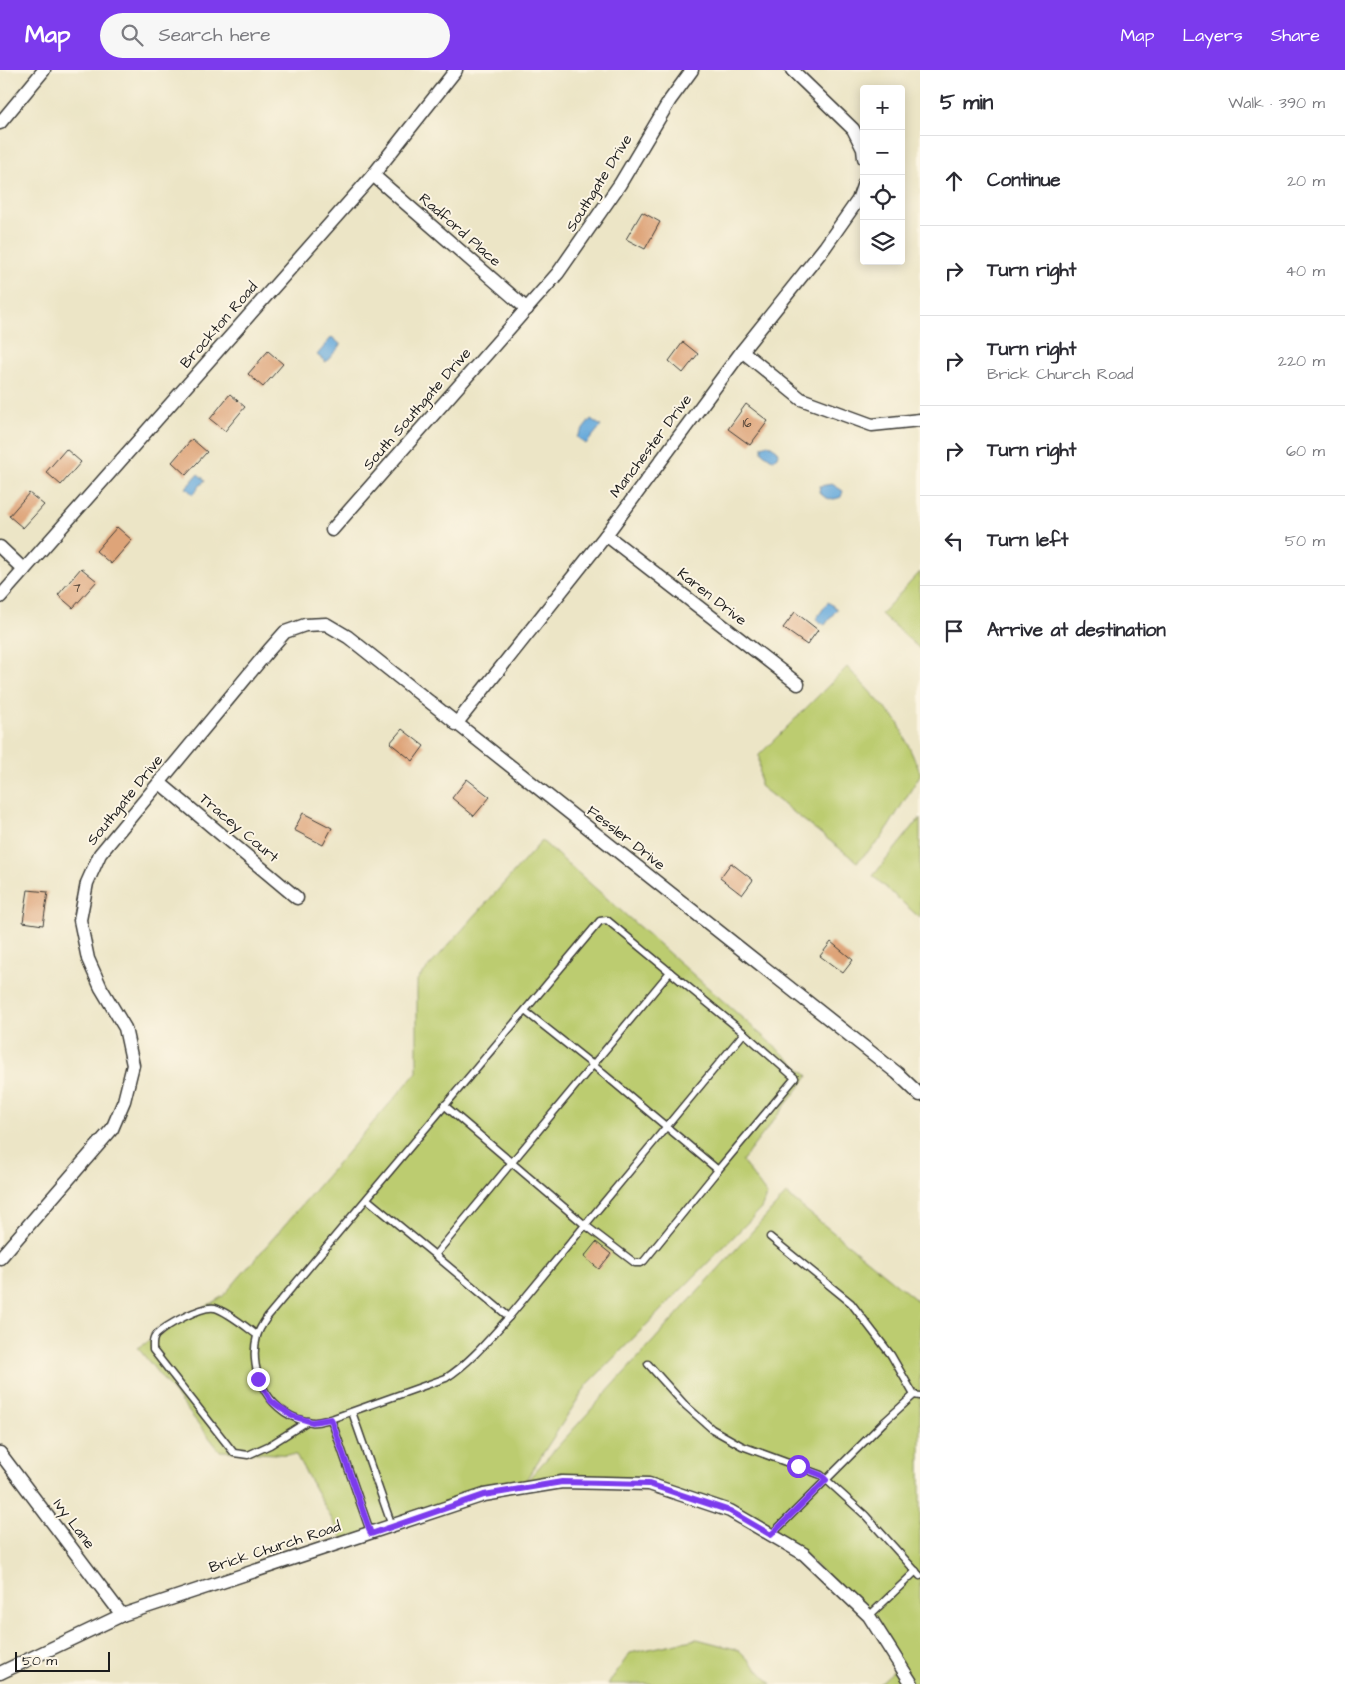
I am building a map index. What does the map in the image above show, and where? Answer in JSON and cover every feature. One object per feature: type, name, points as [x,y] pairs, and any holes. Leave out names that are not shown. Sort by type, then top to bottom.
[{"type":"street","points":[[0,123],[44,70]]},
{"type":"street","name":"Brockton Road","points":[[0,596],[373,175],[456,70]]},
{"type":"street","name":"Southgate Drive","points":[[527,309],[558,273],[584,238],[620,184],[670,100],[692,70]]},
{"type":"street","points":[[792,70],[853,129],[860,143]]},
{"type":"street","name":"Radford Place","points":[[373,175],[527,309]]},
{"type":"street","name":"Manchester Drive","points":[[456,724],[606,535],[742,351],[825,247],[858,200],[860,194]]},
{"type":"street","name":"South Southgate Drive","points":[[332,530],[527,309]]},
{"type":"street","points":[[742,351],[801,399],[872,425],[920,420]]},
{"type":"street","name":"Karen Drive","points":[[606,535],[798,684]]},
{"type":"street","points":[[0,547],[24,570]]},
{"type":"street","name":"Fessler Drive","points":[[305,625],[326,624],[348,637],[889,1067],[920,1095]]},
{"type":"street","name":"Southgate Drive","points":[[0,1258],[112,1129],[124,1101],[133,1065],[125,1028],[101,988],[88,959],[80,920],[87,883],[100,854],[269,650],[286,632],[305,625]]},
{"type":"street","name":"Tracey Court","points":[[160,783],[298,898]]},
{"type":"street","name":"Ivy Lane","points":[[0,1453],[122,1615]]},
{"type":"street","name":"Brick Church Road","points":[[0,1673],[122,1615],[484,1495],[562,1482],[649,1484],[730,1511],[804,1554],[869,1616],[912,1684]]},
{"type":"lane","points":[[444,1106],[585,1225],[635,1263],[640,1263],[795,1078],[744,1034],[607,920],[600,921],[444,1106],[367,1199],[268,1316],[257,1335],[254,1360],[258,1379],[271,1401],[292,1416],[312,1422],[331,1419],[446,1378],[458,1370],[474,1356],[509,1317],[585,1225],[744,1034]]},
{"type":"lane","points":[[435,1255],[670,972]]},
{"type":"lane","points":[[525,1011],[593,1065],[718,1170]]},
{"type":"lane","points":[[367,1199],[509,1317]]},
{"type":"lane","points":[[770,1237],[851,1303],[891,1355],[917,1395],[826,1480],[771,1535]]},
{"type":"lane","points":[[257,1335],[222,1311],[207,1308],[196,1311],[156,1336],[153,1342],[153,1350],[234,1453],[248,1455],[270,1445],[308,1421]]},
{"type":"lane","points":[[648,1364],[685,1405],[712,1429],[742,1446],[821,1475],[865,1515],[918,1573],[869,1616]]},
{"type":"lane","points":[[352,1412],[392,1526]]},
{"type":"lane","points":[[331,1419],[371,1534]]},
{"type":"green space","points":[[920,572],[920,649],[881,614]]},
{"type":"green space","points":[[847,667],[898,722],[920,772],[920,775],[881,839],[857,862],[760,786],[759,755]]},
{"type":"green space","points":[[920,818],[920,918],[873,876]]},
{"type":"green space","points":[[542,841],[808,1076],[742,1161],[767,1195],[761,1209],[587,1385],[522,1486],[786,1194],[920,1303],[920,1684],[879,1684],[900,1665],[869,1616],[804,1554],[730,1511],[649,1484],[562,1482],[484,1495],[344,1541],[296,1455],[220,1451],[138,1348],[223,1296],[417,1072],[417,980]]},
{"type":"green space","points":[[697,1639],[739,1650],[772,1684],[608,1684],[630,1653]]},
{"type":"water","points":[[332,337],[341,345],[326,362],[317,355]]},
{"type":"water","points":[[591,419],[601,426],[586,444],[577,437]]},
{"type":"water","points":[[768,444],[777,450],[778,454],[775,459],[762,452],[762,446]]},
{"type":"water","points":[[198,474],[205,480],[193,494],[186,488]]},
{"type":"water","points":[[832,484],[843,491],[841,497],[829,499],[819,492],[820,486]]},
{"type":"water","points":[[828,602],[837,609],[825,625],[816,619]]},
{"type":"building","points":[[642,212],[660,222],[645,249],[626,239]]},
{"type":"building","points":[[683,342],[698,354],[683,373],[669,361]]},
{"type":"building","points":[[268,351],[283,364],[263,387],[248,374]]},
{"type":"building","points":[[230,394],[245,407],[225,431],[210,419]]},
{"type":"building","points":[[746,404],[768,421],[750,445],[728,429]]},
{"type":"building","points":[[192,439],[207,452],[186,475],[172,462]]},
{"type":"building","points":[[66,449],[81,462],[61,485],[46,472]]},
{"type":"building","points":[[29,493],[44,505],[23,528],[9,516]]},
{"type":"building","points":[[117,527],[132,540],[111,564],[96,551]]},
{"type":"building","points":[[81,568],[97,581],[73,608],[58,595]]},
{"type":"building","points":[[795,612],[818,630],[807,645],[783,628]]},
{"type":"building","points":[[402,729],[424,746],[413,761],[390,743]]},
{"type":"building","points":[[467,779],[490,797],[474,816],[452,798]]},
{"type":"building","points":[[303,813],[332,828],[323,845],[294,830]]},
{"type":"building","points":[[731,863],[753,880],[742,895],[720,878]]},
{"type":"building","points":[[28,890],[48,892],[43,925],[23,922]]},
{"type":"building","points":[[831,942],[853,960],[843,973],[820,956]]},
{"type":"building","points":[[596,1242],[611,1254],[599,1269],[584,1257]]},
{"type":"route","points":[[258,1379],[271,1401],[292,1416],[312,1422],[331,1419],[371,1534],[484,1495],[562,1482],[649,1484],[730,1511],[771,1535],[826,1480],[821,1475],[798,1466]]}]
